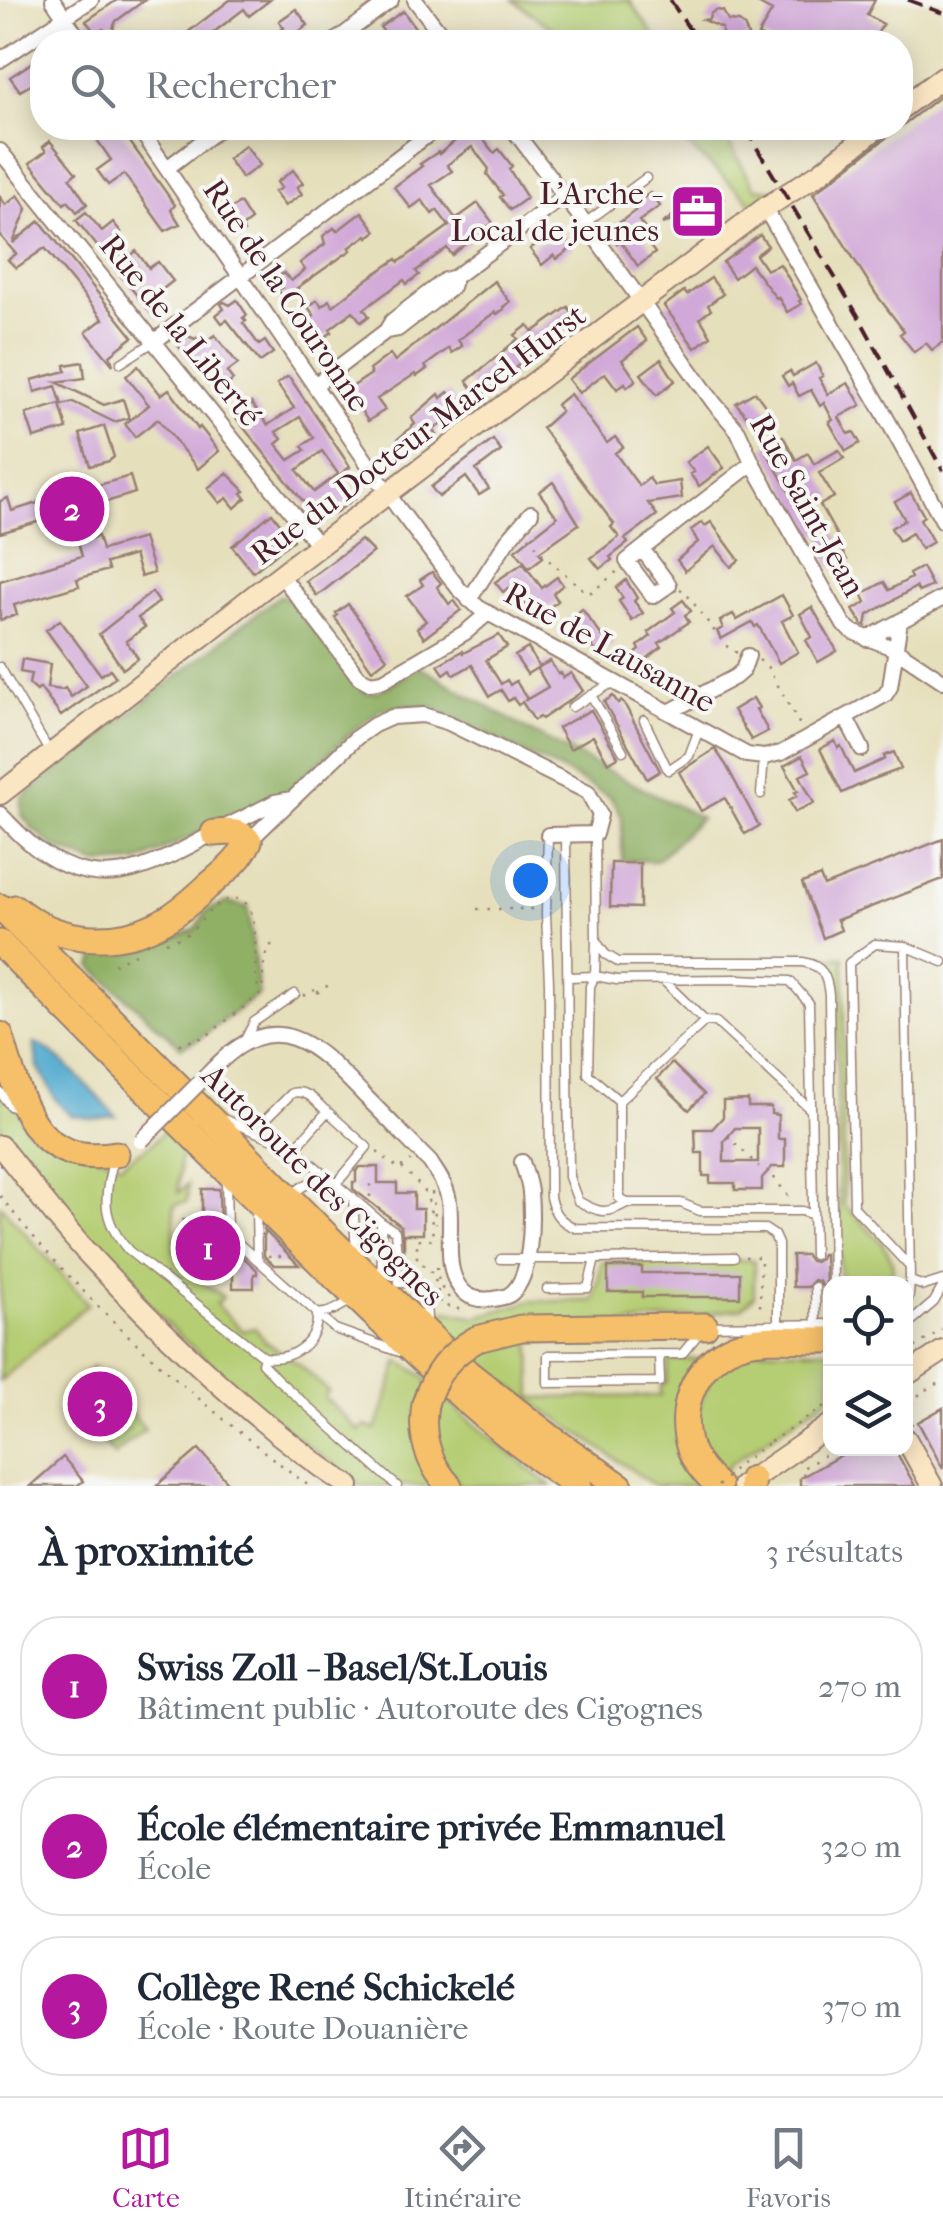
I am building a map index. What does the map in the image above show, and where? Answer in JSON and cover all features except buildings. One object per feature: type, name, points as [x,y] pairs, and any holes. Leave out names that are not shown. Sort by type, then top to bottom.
[{"type":"highway","points":[[0,896],[22,915],[63,934],[90,939],[127,935],[157,925],[243,855],[249,841],[237,832],[214,833]]},
{"type":"highway","name":"Autoroute des Cigognes","points":[[0,907],[196,1106],[283,1209],[468,1373],[620,1486]]},
{"type":"highway","name":"Autoroute des Cigognes","points":[[0,943],[256,1200],[283,1209]]},
{"type":"highway","points":[[0,1034],[25,1111],[47,1141],[82,1156],[116,1154]]},
{"type":"highway","name":"Autoroute des Cigognes","points":[[365,1281],[419,1359],[484,1416],[580,1486]]},
{"type":"highway","points":[[450,1486],[436,1469],[426,1446],[423,1419],[432,1383],[457,1351],[477,1339],[521,1328],[706,1326]]},
{"type":"highway","points":[[718,1486],[688,1444],[686,1416],[696,1380],[708,1364],[740,1344],[823,1336]]},
{"type":"street","points":[[53,0],[73,30]]},
{"type":"street","points":[[46,30],[91,0]]},
{"type":"street","points":[[351,30],[392,0]]},
{"type":"street","points":[[415,0],[438,30]]},
{"type":"street","points":[[0,60],[30,41]]},
{"type":"street","points":[[913,99],[943,77]]},
{"type":"street","name":"Rue de la Couronne","points":[[147,140],[388,493]]},
{"type":"street","points":[[167,168],[204,140]]},
{"type":"street","points":[[155,341],[421,140]]},
{"type":"street","name":"Rue Saint-Jean","points":[[521,140],[738,431],[839,618],[852,632],[895,649],[943,681]]},
{"type":"street","name":"Rue du Docteur Marcel Hurst","points":[[0,794],[388,493],[764,208],[820,173],[862,140]]},
{"type":"street","name":"Rue de la Liberté","points":[[0,151],[319,546]]},
{"type":"street","points":[[315,385],[386,331],[398,329],[452,287],[456,277],[563,197]]},
{"type":"street","points":[[764,208],[943,522]]},
{"type":"street","points":[[642,549],[669,585],[653,596],[627,561],[642,549],[753,464]]},
{"type":"street","name":"Rue de Lausanne","points":[[388,493],[470,600],[488,613],[748,755],[764,757]]},
{"type":"street","points":[[470,600],[531,513]]},
{"type":"street","points":[[281,575],[360,677],[370,682],[383,681],[466,632],[488,613]]},
{"type":"street","points":[[867,639],[943,598]]},
{"type":"street","points":[[764,757],[781,753],[885,694],[890,687],[900,622]]},
{"type":"street","points":[[669,712],[734,677],[743,670],[748,656]]},
{"type":"street","points":[[249,841],[357,737],[392,717],[424,715],[449,722],[588,792],[600,815],[595,834],[548,835]]},
{"type":"street","points":[[846,718],[862,750]]},
{"type":"street","points":[[0,814],[42,853],[71,868],[121,874],[150,866],[274,802],[295,798]]},
{"type":"street","points":[[116,1154],[141,1141],[229,1052],[244,1042],[289,1036],[322,1052],[430,1162],[448,1196],[453,1276],[465,1293],[483,1300],[508,1296],[525,1269],[530,1242],[530,1188],[522,1162]]},
{"type":"street","points":[[0,1146],[91,1257],[157,1325],[242,1403],[350,1486]]},
{"type":"street","points":[[913,1370],[943,1351]]},
{"type":"street","points":[[752,1481],[823,1430]]},
{"type":"street","points":[[913,1452],[932,1486]]},
{"type":"lane","points":[[585,224],[646,178]]},
{"type":"lane","points":[[122,363],[155,341]]},
{"type":"lane","points":[[0,668],[50,753]]},
{"type":"lane","points":[[572,707],[615,681]]},
{"type":"lane","points":[[591,696],[623,751]]},
{"type":"lane","points":[[644,720],[668,770],[689,756],[700,727]]},
{"type":"lane","points":[[761,794],[764,757]]},
{"type":"lane","points":[[588,1074],[590,986],[596,941],[595,834]]},
{"type":"lane","points":[[548,835],[553,1210],[560,1221],[576,1228],[765,1229],[778,1244],[778,1324]]},
{"type":"lane","points":[[566,835],[569,1177],[578,1201],[594,1210],[609,1212],[626,1203],[681,1204],[700,1211],[791,1211],[813,1215]]},
{"type":"lane","points":[[596,941],[605,954],[618,962],[803,962],[821,969],[828,982],[829,996],[833,1276]]},
{"type":"lane","points":[[548,944],[568,943]]},
{"type":"lane","points":[[909,1266],[854,1207],[849,963],[875,944],[905,946],[943,962]]},
{"type":"lane","points":[[905,946],[910,1276]]},
{"type":"lane","points":[[568,977],[790,982],[809,1003],[814,1255]]},
{"type":"lane","points":[[662,979],[705,1021],[716,1022],[811,1110]]},
{"type":"lane","points":[[244,1042],[254,1022],[297,997]]},
{"type":"lane","points":[[626,1203],[618,1198],[619,1101],[705,1021]]},
{"type":"lane","points":[[568,1073],[588,1074],[619,1101]]},
{"type":"lane","points":[[0,1092],[10,1106],[25,1111]]},
{"type":"lane","points":[[264,1121],[292,1093],[308,1094],[367,1147],[336,1183]]},
{"type":"lane","points":[[196,1106],[294,1149],[396,1231],[399,1283],[417,1283],[423,1290],[427,1334]]},
{"type":"lane","points":[[294,1149],[327,1111]]},
{"type":"lane","points":[[116,1154],[106,1200],[108,1221],[116,1236],[129,1251],[252,1350],[264,1357],[291,1355],[305,1345],[317,1326],[317,1314]]},
{"type":"lane","points":[[227,1170],[227,1233],[335,1329],[419,1359]]},
{"type":"lane","points":[[283,1209],[307,1182],[336,1183]]},
{"type":"lane","points":[[354,1197],[365,1281]]},
{"type":"lane","points":[[256,1200],[257,1259]]},
{"type":"lane","points":[[317,1314],[342,1308],[365,1281],[381,1222]]},
{"type":"lane","points":[[501,1259],[734,1257]]},
{"type":"lane","points":[[547,1289],[588,1288],[595,1258]]},
{"type":"lane","points":[[913,1282],[924,1286],[943,1283]]},
{"type":"lane","points":[[913,1320],[934,1302],[943,1283]]},
{"type":"lane","points":[[815,1286],[823,1319]]},
{"type":"lane","points":[[659,1354],[660,1382],[548,1383],[548,1355],[659,1354],[682,1354],[706,1326],[778,1324],[823,1335]]},
{"type":"lane","points":[[264,1357],[262,1363],[276,1378],[397,1486]]},
{"type":"path","points":[[520,526],[544,556],[586,592],[592,592],[627,561]]},
{"type":"path","points":[[669,585],[685,592],[726,645],[767,666],[808,738]]},
{"type":"path","points":[[114,964],[186,934],[215,907],[234,899],[247,905],[252,913],[256,978],[262,992]]},
{"type":"path","points":[[477,909],[546,910]]},
{"type":"path","points":[[178,1044],[204,1037],[262,992],[266,952],[274,941]]},
{"type":"path","points":[[297,997],[333,982]]},
{"type":"path","points":[[728,1136],[762,1170],[769,1170],[791,1198],[791,1211]]},
{"type":"path","points":[[367,1147],[401,1167],[424,1188],[430,1201],[433,1240],[417,1239],[417,1258],[434,1276],[441,1305],[468,1310]]},
{"type":"path","points":[[0,1196],[92,1302],[197,1397],[309,1486]]},
{"type":"path","points":[[734,1257],[761,1257],[760,1307],[778,1307]]},
{"type":"path","points":[[913,1348],[943,1329]]},
{"type":"path","points":[[916,1395],[943,1381]]},
{"type":"path","points":[[718,1486],[738,1464],[823,1408]]},
{"type":"path","points":[[804,1476],[801,1468],[823,1456]]},
{"type":"green space","points":[[513,0],[629,0],[650,30],[554,30]]},
{"type":"green space","points":[[682,140],[727,140],[755,188],[777,191],[786,204],[778,214],[753,204]]},
{"type":"green space","points":[[279,596],[286,596],[367,693],[378,692],[420,667],[529,731],[701,818],[656,861],[622,860],[622,816],[610,797],[428,706],[382,709],[291,789],[138,862],[96,864],[54,847],[33,829],[22,815],[22,798]]},
{"type":"green space","points":[[227,902],[248,907],[259,994],[199,1039],[181,1047],[92,967],[97,954],[150,948],[196,929],[206,911]]},
{"type":"green space","points":[[820,957],[844,957],[844,1205],[887,1250],[892,1276],[840,1276],[834,968]]},
{"type":"green space","points":[[9,1091],[26,1128],[121,1164],[152,1144],[170,1124],[189,1149],[180,1159],[178,1193],[188,1184],[187,1202],[174,1205],[175,1251],[200,1280],[223,1297],[216,1304],[243,1331],[255,1328],[265,1341],[300,1365],[328,1391],[324,1397],[359,1431],[365,1426],[376,1430],[399,1361],[426,1377],[437,1486],[361,1486],[260,1409],[173,1330],[90,1244],[0,1133],[0,1099]]},
{"type":"green space","points":[[0,1205],[88,1304],[0,1381]]},
{"type":"green space","points":[[754,1260],[754,1296],[742,1308],[453,1344],[431,1328],[431,1308],[477,1317],[530,1301],[594,1301],[602,1262]]},
{"type":"green space","points":[[661,1331],[660,1340],[531,1341],[532,1398],[660,1396],[669,1360],[699,1359],[681,1395],[706,1486],[655,1486],[466,1356],[511,1339]]},
{"type":"green space","points":[[749,1349],[823,1350],[823,1401],[730,1464],[720,1480],[691,1427],[713,1371]]},
{"type":"green space","points":[[93,1367],[145,1429],[114,1455],[62,1392]]},
{"type":"green space","points":[[439,1391],[551,1486],[460,1486],[433,1446]]},
{"type":"water","points":[[34,1043],[65,1064],[116,1116],[93,1119],[71,1115],[58,1103],[38,1067]]},
{"type":"railway","points":[[670,0],[690,30]]},
{"type":"railway","points":[[908,0],[943,13]]},
{"type":"railway","points":[[752,140],[860,319],[943,471]]},
{"type":"place","name":"L'Arche - Local de jeunes","points":[[698,211]]},
{"type":"place","name":"École élémentaire privée Emmanuel","points":[[72,509]]},
{"type":"place","name":"Swiss Zoll - Basel/St.Louis","points":[[208,1248]]},
{"type":"place","name":"Collège René Schickelé","points":[[100,1404]]}]
